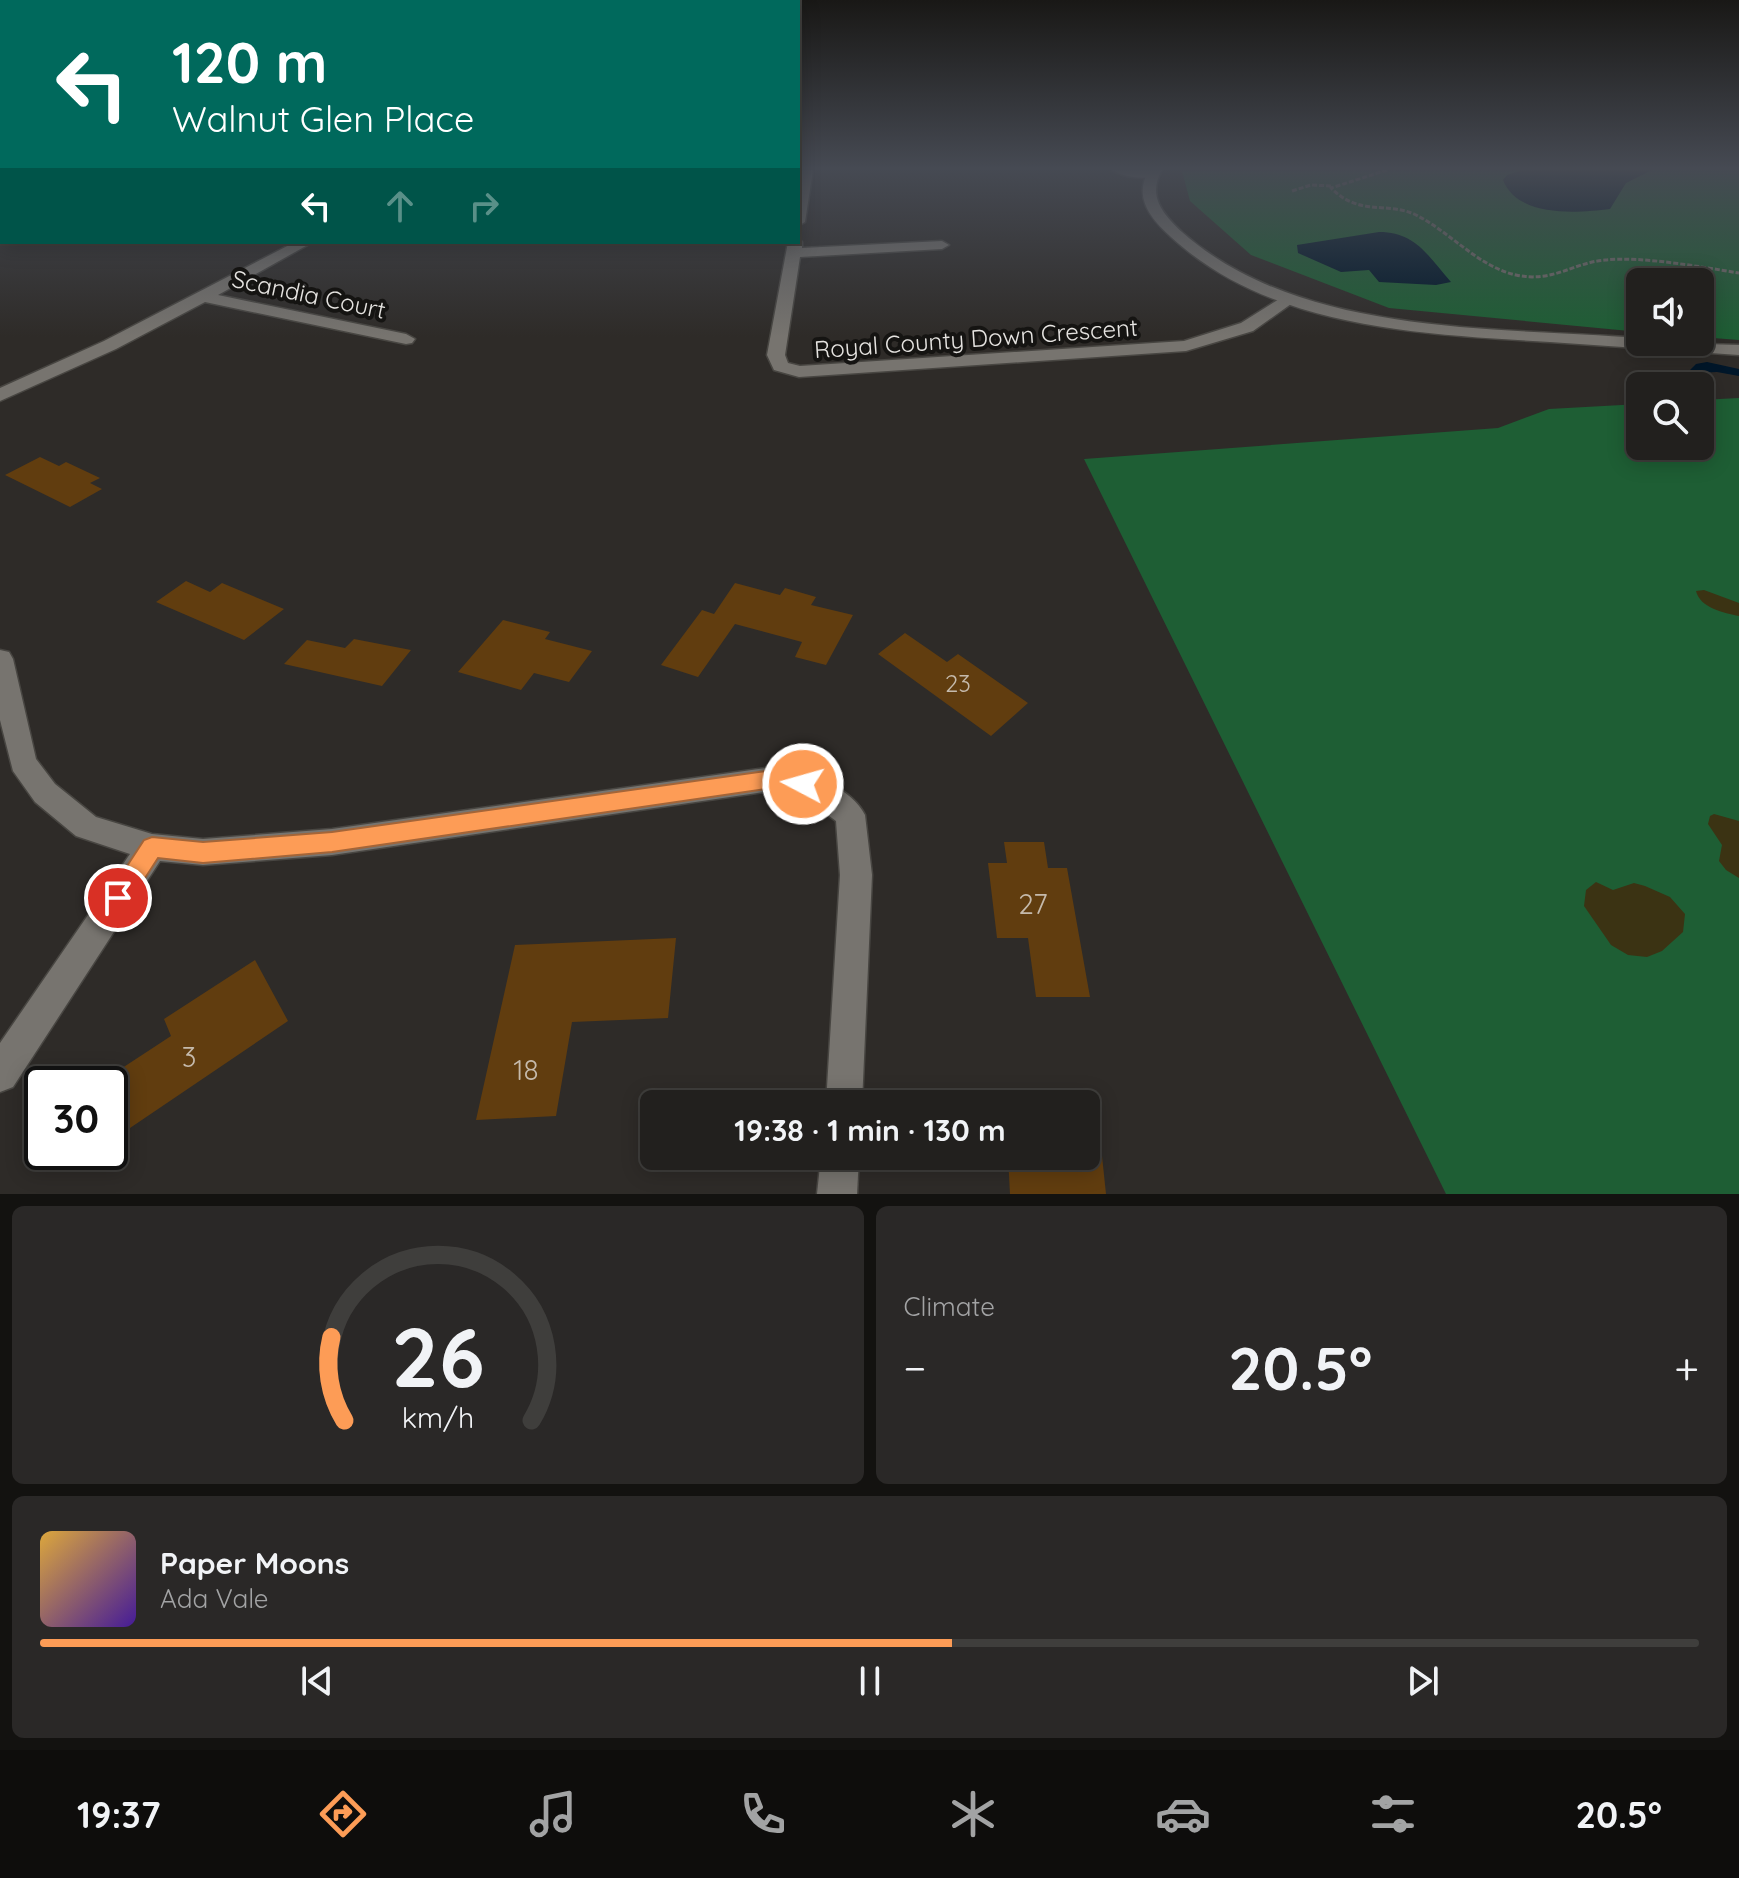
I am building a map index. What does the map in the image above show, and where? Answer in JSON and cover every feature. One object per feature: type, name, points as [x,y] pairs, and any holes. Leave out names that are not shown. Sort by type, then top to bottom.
[{"type":"street","points":[[1167,226],[1179,239],[1225,271],[1290,299],[1364,318],[1419,327],[1626,342]]},
{"type":"street","points":[[0,395],[110,345],[302,244]]},
{"type":"street","points":[[794,248],[942,245]]},
{"type":"street","name":"Royal County Down Crescent","points":[[794,248],[776,355],[780,366],[799,372],[1128,353],[1186,346],[1247,327],[1290,299]]},
{"type":"street","name":"Scandia Court","points":[[202,296],[406,339]]},
{"type":"street","points":[[1714,348],[1739,350]]},
{"type":"street","points":[[0,659],[23,763],[45,793],[87,827],[152,847],[203,852],[332,842],[787,777],[819,792],[850,815],[856,875],[845,1090]]},
{"type":"street","points":[[0,1074],[152,847]]},
{"type":"street","points":[[837,1194],[839,1170]]},
{"type":"path","points":[[1432,226],[1497,268],[1515,275],[1547,278],[1604,260],[1689,265],[1739,273]]},
{"type":"green space","points":[[1218,226],[1739,226],[1739,340],[1714,338],[1714,268],[1626,268],[1626,331],[1389,308],[1251,255]]},
{"type":"green space","points":[[1739,398],[1739,1194],[1446,1194],[1084,459],[1498,428],[1549,409],[1626,405],[1626,460],[1714,460],[1714,399]]},
{"type":"sand","points":[[1704,590],[1739,603],[1739,616],[1707,606],[1696,591]]},
{"type":"sand","points":[[1714,814],[1739,821],[1739,878],[1719,861],[1722,845],[1708,824],[1710,816]]},
{"type":"sand","points":[[1596,882],[1613,890],[1634,883],[1670,897],[1685,914],[1683,932],[1662,951],[1647,957],[1628,955],[1611,945],[1584,906],[1586,890]]},
{"type":"water","points":[[1379,232],[1403,236],[1412,241],[1451,282],[1436,285],[1379,282],[1369,270],[1341,272],[1298,253],[1297,245]]},
{"type":"water","points":[[1707,362],[1739,369],[1739,376],[1688,372],[1696,364]]},
{"type":"building","points":[[40,457],[59,466],[66,462],[100,478],[90,483],[102,489],[70,507],[5,475]]},
{"type":"building","points":[[186,581],[210,592],[222,583],[284,609],[244,640],[156,602]]},
{"type":"building","points":[[735,583],[780,595],[785,588],[816,597],[811,605],[853,615],[826,665],[795,657],[802,642],[735,624],[698,677],[661,665],[702,610],[714,614]]},
{"type":"building","points":[[503,620],[550,632],[545,639],[592,651],[569,682],[534,673],[521,690],[458,672]]},
{"type":"building","points":[[905,633],[947,662],[958,654],[1028,703],[991,736],[878,654]]},
{"type":"building","points":[[354,639],[411,650],[382,686],[284,664],[307,640],[345,648]]},
{"type":"building","points":[[1004,842],[1044,842],[1048,868],[1067,868],[1090,997],[1036,997],[1028,938],[997,938],[988,863],[1007,863]]},
{"type":"building","points":[[676,938],[668,1018],[572,1022],[556,1116],[476,1120],[515,945]]},
{"type":"building","points":[[255,960],[288,1021],[130,1128],[128,1066],[125,1066],[171,1036],[164,1019]]},
{"type":"building","points":[[1102,1156],[1106,1194],[1010,1194],[1009,1170],[1100,1170]]},
{"type":"route","points":[[118,898],[152,847],[203,852],[332,842],[787,777],[803,784]]}]
